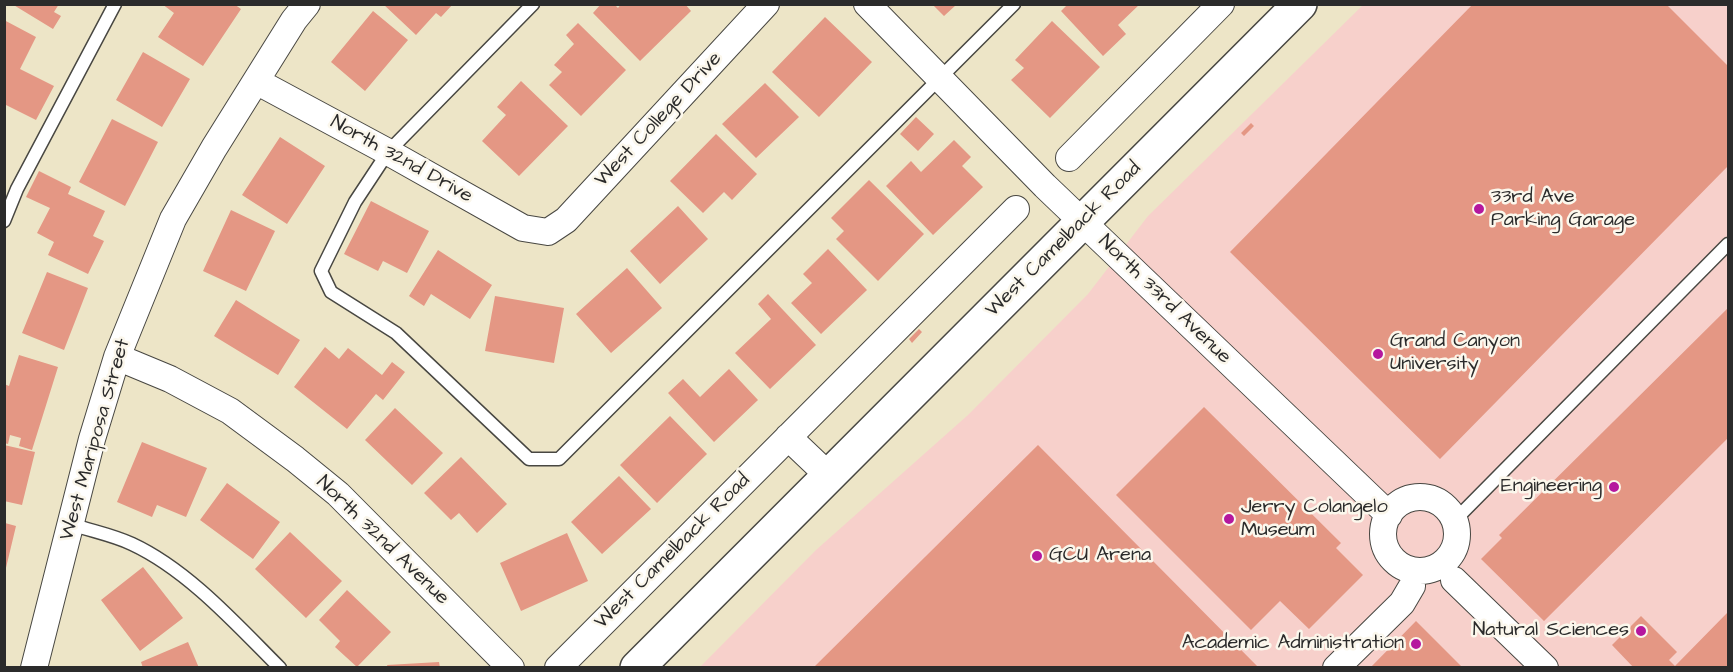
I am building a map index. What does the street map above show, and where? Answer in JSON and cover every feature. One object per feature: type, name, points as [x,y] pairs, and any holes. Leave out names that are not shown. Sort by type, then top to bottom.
[{"type":"main road","name":"West Camelback Road","points":[[637,668],[1300,4]]},
{"type":"street","name":"West Mariposa Street","points":[[34,668],[117,357],[173,219],[256,81],[307,4]]},
{"type":"street","name":"West College Drive","points":[[548,232],[566,220],[766,4]]},
{"type":"street","name":"North 33rd Avenue","points":[[867,4],[1083,222],[1389,515]]},
{"type":"street","points":[[1069,158],[1221,4]]},
{"type":"street","name":"North 32nd Drive","points":[[256,81],[523,228],[548,232]]},
{"type":"street","name":"West Camelback Road","points":[[558,668],[1016,209]]},
{"type":"street","name":"North 32nd Avenue","points":[[117,357],[170,379],[230,411],[295,459],[338,494],[511,668]]},
{"type":"street","points":[[788,437],[829,476]]},
{"type":"street","points":[[1429,499],[1449,511],[1454,521],[1456,544],[1451,555],[1432,569],[1421,571],[1400,565],[1386,548],[1384,525],[1389,515],[1407,500],[1429,499]]},
{"type":"street","points":[[1454,580],[1545,668]]},
{"type":"street","points":[[1336,668],[1402,603],[1412,586]]},
{"type":"lane","points":[[4,221],[17,189],[115,4]]},
{"type":"lane","points":[[533,4],[388,152],[355,202],[321,271],[331,292],[396,333],[529,459],[559,459],[1014,4]]},
{"type":"lane","points":[[1454,521],[1728,244]]},
{"type":"lane","points":[[71,524],[132,543],[164,563],[213,602],[280,668]]},
{"type":"shaded area","name":"Grand Canyon University","points":[[1363,5],[1728,5],[1728,667],[699,668],[816,550],[968,415],[1088,294],[1148,216]]},
{"type":"building","points":[[12,4],[59,4],[54,12],[61,16],[53,29]]},
{"type":"building","points":[[162,4],[234,4],[241,9],[203,66],[158,37],[174,13]]},
{"type":"building","points":[[383,4],[453,4],[441,17],[436,13],[416,35]]},
{"type":"building","points":[[601,4],[614,4],[618,8],[621,4],[685,4],[691,11],[640,61],[593,13]]},
{"type":"building","points":[[1068,4],[1140,4],[1118,25],[1126,34],[1103,56],[1061,11]]},
{"type":"building","name":"33rd Ave Parking Garage","points":[[1473,4],[1666,4],[1728,66],[1728,166],[1440,459],[1230,252]]},
{"type":"building","points":[[933,5],[956,5],[944,16]]},
{"type":"building","points":[[373,11],[408,40],[365,91],[331,62]]},
{"type":"building","points":[[825,17],[872,62],[819,117],[772,72]]},
{"type":"building","points":[[4,20],[36,37],[20,69],[54,86],[36,120],[4,104]]},
{"type":"building","points":[[1052,21],[1100,67],[1050,118],[1011,80],[1024,68],[1015,60]]},
{"type":"building","points":[[578,23],[626,70],[581,116],[549,85],[562,72],[554,65],[574,44],[566,35]]},
{"type":"building","points":[[143,52],[190,79],[162,127],[116,100]]},
{"type":"building","points":[[521,81],[568,126],[519,176],[482,141],[506,115],[497,107]]},
{"type":"building","points":[[765,83],[799,117],[756,158],[722,124]]},
{"type":"building","points":[[916,117],[934,134],[918,151],[900,134]]},
{"type":"building","points":[[112,119],[158,142],[125,206],[79,182]]},
{"type":"building","points":[[1251,123],[1254,126],[1244,136],[1241,133]]},
{"type":"building","points":[[716,134],[757,174],[732,200],[724,192],[703,213],[670,181]]},
{"type":"building","points":[[280,137],[325,166],[287,224],[242,195]]},
{"type":"building","points":[[954,140],[971,157],[962,166],[983,187],[933,235],[886,186],[911,161],[921,172]]},
{"type":"building","points":[[39,171],[71,187],[68,194],[105,211],[93,236],[104,241],[88,274],[48,255],[54,242],[37,233],[50,208],[26,197]]},
{"type":"building","points":[[869,180],[924,234],[878,281],[836,239],[844,231],[831,218]]},
{"type":"building","points":[[371,201],[429,231],[407,273],[383,261],[378,271],[344,254]]},
{"type":"building","points":[[678,206],[708,239],[660,284],[630,251]]},
{"type":"building","points":[[231,210],[275,231],[246,291],[203,271]]},
{"type":"building","points":[[828,249],[867,290],[821,334],[791,303],[812,283],[803,274]]},
{"type":"building","points":[[438,250],[492,285],[470,319],[431,294],[424,306],[409,296]]},
{"type":"building","points":[[627,268],[662,308],[611,353],[576,314]]},
{"type":"building","points":[[47,272],[88,288],[64,350],[22,333]]},
{"type":"building","points":[[768,294],[816,345],[770,389],[735,353],[771,319],[758,304]]},
{"type":"building","points":[[495,296],[564,308],[554,363],[485,351]]},
{"type":"building","points":[[236,300],[300,340],[278,375],[214,336]]},
{"type":"building","name":"Engineering","points":[[1728,308],[1728,438],[1544,621],[1481,559],[1502,538],[1499,535]]},
{"type":"building","points":[[919,329],[922,332],[912,343],[909,339]]},
{"type":"building","points":[[325,347],[339,359],[348,348],[382,375],[392,362],[405,372],[383,400],[376,394],[347,429],[294,387]]},
{"type":"building","points":[[19,355],[58,367],[32,450],[19,446],[21,438],[10,435],[8,444],[4,443],[4,384],[9,386]]},
{"type":"building","points":[[729,369],[758,400],[714,442],[668,393],[683,379],[700,397]]},
{"type":"building","name":"Jerry Colangelo Museum","points":[[1204,407],[1341,543],[1336,548],[1363,575],[1309,629],[1280,601],[1251,630],[1116,495]]},
{"type":"building","points":[[395,408],[443,453],[412,485],[365,440]]},
{"type":"building","points":[[670,416],[707,454],[657,503],[620,465]]},
{"type":"building","points":[[142,442],[207,468],[186,517],[157,505],[152,517],[117,502]]},
{"type":"building","points":[[4,445],[35,452],[22,505],[4,501]]},
{"type":"building","name":"GCU Arena","points":[[1038,445],[1259,668],[813,668]]},
{"type":"building","points":[[461,457],[507,504],[477,533],[459,513],[451,520],[424,493]]},
{"type":"building","points":[[619,476],[651,509],[602,554],[571,522]]},
{"type":"building","points":[[227,483],[280,522],[253,559],[200,520]]},
{"type":"building","points":[[5,523],[16,526],[5,572]]},
{"type":"building","points":[[290,532],[342,581],[306,618],[255,569]]},
{"type":"building","points":[[567,533],[588,581],[521,611],[500,563]]},
{"type":"building","points":[[143,567],[183,618],[140,651],[101,600]]},
{"type":"building","points":[[347,590],[391,632],[357,667],[335,647],[340,641],[319,620]]},
{"type":"building","name":"Natural Sciences","points":[[1728,612],[1728,668],[1634,668],[1612,645],[1641,616],[1677,652],[1669,660],[1675,666]]},
{"type":"building","name":"Academic Administration","points":[[1416,621],[1463,668],[1370,668]]},
{"type":"building","points":[[188,642],[199,668],[143,668],[141,662]]},
{"type":"building","points":[[439,662],[440,668],[388,668],[387,665]]},
{"type":"place","name":"33rd Ave Parking Garage","points":[[1479,209]]},
{"type":"place","name":"Grand Canyon University","points":[[1378,354]]},
{"type":"place","name":"Engineering","points":[[1614,487]]},
{"type":"place","name":"Jerry Colangelo Museum","points":[[1229,519]]},
{"type":"place","name":"GCU Arena","points":[[1037,556]]},
{"type":"place","name":"Natural Sciences","points":[[1641,631]]},
{"type":"place","name":"Academic Administration","points":[[1416,644]]}]
